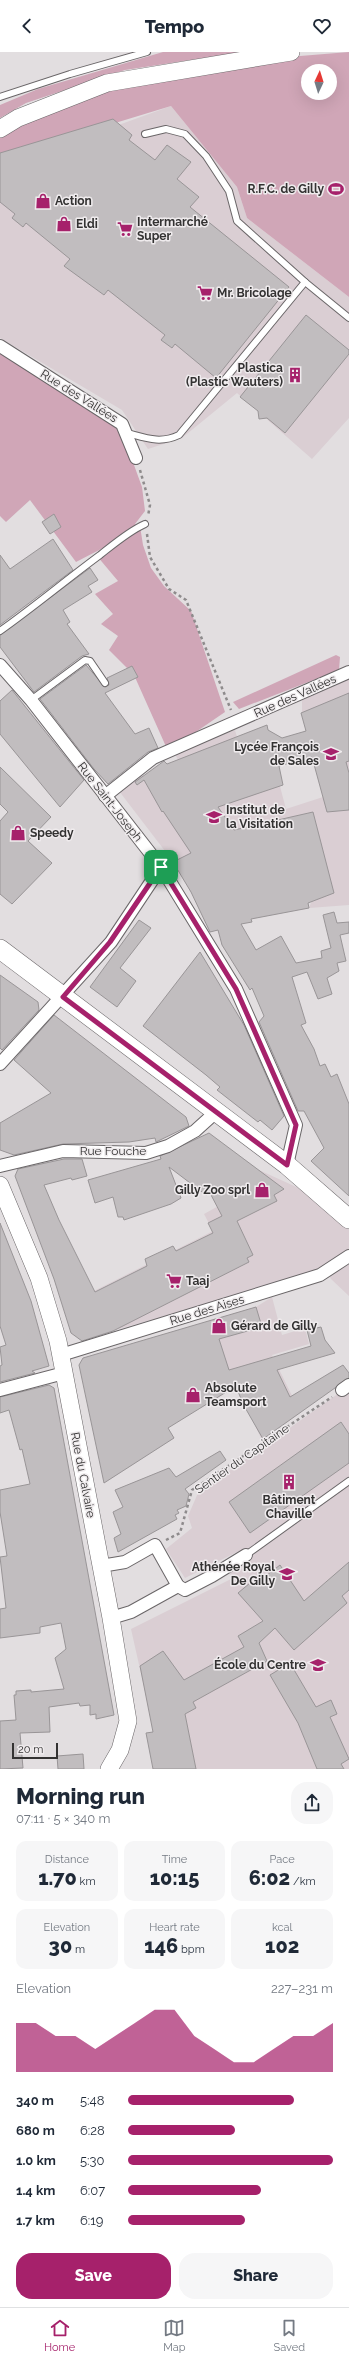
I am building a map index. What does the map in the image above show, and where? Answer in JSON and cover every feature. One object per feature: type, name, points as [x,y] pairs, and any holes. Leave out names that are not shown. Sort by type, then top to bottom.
[{"type":"main road","points":[[0,129],[18,118],[107,83],[291,52]]},
{"type":"main road","points":[[0,949],[287,1165],[349,1220]]},
{"type":"main road","name":"Rue du Calvaire","points":[[0,1185],[39,1278],[61,1355],[111,1618],[128,1721],[120,1750],[109,1769]]},
{"type":"street","name":"Rue des Vallées","points":[[0,346],[122,424],[136,458]]},
{"type":"street","name":"Rue Saint-Joseph","points":[[0,665],[30,700],[161,867],[236,989],[296,1125],[287,1165]]},
{"type":"street","name":"Rue des Vallées","points":[[105,796],[153,758],[349,672]]},
{"type":"street","points":[[0,1064],[63,997],[110,942],[161,867]]},
{"type":"street","name":"Rue Fouche","points":[[0,1166],[63,1151],[146,1153],[168,1146],[196,1131],[216,1112]]},
{"type":"street","name":"Rue des Aises","points":[[61,1355],[320,1275],[349,1256]]},
{"type":"street","points":[[0,1390],[64,1373]]},
{"type":"street","points":[[101,1566],[125,1562],[155,1546],[178,1586],[185,1590],[212,1576],[246,1555]]},
{"type":"street","points":[[111,1618],[131,1612],[178,1586]]},
{"type":"lane","points":[[0,97],[70,74],[147,52]]},
{"type":"lane","points":[[145,134],[166,129],[185,134],[206,156],[229,191],[237,221],[305,282],[349,318]]},
{"type":"lane","points":[[126,433],[154,440],[168,440],[179,435],[305,282]]},
{"type":"lane","points":[[0,631],[42,601],[56,587],[119,540],[145,524]]},
{"type":"lane","points":[[30,700],[85,660],[90,660],[105,683]]},
{"type":"lane","points":[[246,1555],[349,1481]]},
{"type":"path","name":"Rue des Vallées","points":[[136,458],[150,505],[145,524],[150,557],[169,589],[186,600],[227,706],[240,721]]},
{"type":"path","name":"Sentier du Capitaine","points":[[155,1546],[180,1533],[192,1490],[346,1388]]},
{"type":"shaded area","points":[[163,52],[243,52],[125,70],[26,103],[0,118],[0,105],[38,89]]},
{"type":"shaded area","points":[[349,52],[349,297],[247,218],[237,187],[171,106],[0,158],[0,135],[93,89],[216,63]]},
{"type":"shaded area","points":[[171,106],[237,187],[247,218],[349,297],[349,418],[312,459],[237,393],[182,438],[148,449],[122,410],[0,338],[0,158],[113,127]]},
{"type":"shaded area","points":[[0,351],[118,421],[142,487],[145,511],[135,524],[140,526],[143,545],[151,568],[164,586],[191,611],[225,712],[168,751],[134,675],[109,650],[118,636],[101,624],[113,614],[95,594],[118,581],[97,556],[129,529],[103,548],[76,562],[30,500],[6,522],[0,516]]},
{"type":"shaded area","points":[[336,655],[340,657],[339,670],[239,709],[233,702]]},
{"type":"shaded area","points":[[349,679],[349,905],[309,908],[312,900],[178,868],[119,791],[141,773],[155,799],[189,781],[174,752],[235,730],[245,766],[269,745],[286,809],[323,797],[302,712],[302,694]]},
{"type":"shaded area","points":[[259,1170],[303,1190],[349,1226],[349,1296],[331,1279],[327,1271],[115,1330],[109,1328],[92,1292],[213,1231],[204,1214],[240,1194]]},
{"type":"shaded area","points":[[272,1297],[282,1335],[305,1328],[309,1344],[272,1355],[300,1412],[262,1440],[235,1384],[193,1326],[256,1307]]},
{"type":"shaded area","name":"Athénée Royal De Gilly","points":[[349,1386],[349,1769],[157,1769],[155,1736],[131,1629],[233,1578],[228,1571],[250,1558],[241,1550],[185,1578],[166,1549],[192,1528],[188,1516],[198,1493]]},
{"type":"building","points":[[113,119],[132,135],[129,140],[155,160],[167,145],[191,162],[177,179],[199,197],[190,207],[289,287],[216,378],[175,344],[172,348],[161,340],[165,335],[108,290],[104,295],[64,266],[70,259],[26,223],[23,227],[12,218],[15,214],[0,202],[0,153]]},
{"type":"building","name":"Plastica (Plastic Wauters)","points":[[306,315],[349,350],[349,354],[285,433],[267,418],[259,419],[258,411],[240,397]]},
{"type":"building","points":[[54,514],[61,527],[50,534],[42,522]]},
{"type":"building","points":[[53,539],[73,570],[0,625],[0,555],[10,569]]},
{"type":"building","points":[[90,568],[98,580],[88,586],[92,592],[63,610],[70,622],[67,624],[89,654],[82,656],[34,692],[0,647],[0,635]]},
{"type":"building","points":[[86,665],[105,687],[109,685],[107,678],[132,666],[138,677],[105,693],[135,734],[149,728],[158,748],[148,752],[108,784],[94,769],[40,699]]},
{"type":"building","points":[[12,690],[84,780],[60,807],[0,734],[0,701]]},
{"type":"building","points":[[349,693],[349,761],[346,762],[349,773],[349,810],[327,812],[312,757],[279,766],[283,785],[218,807],[234,830],[313,812],[334,893],[308,903],[309,908],[251,919],[252,922],[241,924],[256,950],[281,936],[296,963],[322,958],[321,951],[331,948],[323,915],[334,912],[337,923],[349,922],[349,933],[340,935],[346,961],[337,963],[339,971],[327,978],[332,994],[318,999],[307,972],[292,977],[306,1023],[301,1025],[314,1049],[320,1066],[325,1064],[331,1077],[337,1074],[349,1104],[349,1196],[311,1161],[324,1148],[304,1111],[298,1111],[259,1022],[264,1016],[252,988],[250,990],[222,945],[218,930],[210,932],[191,892],[173,862],[191,853],[163,811],[162,812],[144,780],[137,785],[135,782],[164,761],[167,764],[267,725],[268,730],[282,738],[306,731],[301,713]]},
{"type":"building","name":"Speedy","points":[[0,767],[51,817],[28,841],[52,863],[12,904],[0,894],[0,821],[8,812],[0,804]]},
{"type":"building","points":[[139,920],[151,928],[120,968],[136,981],[117,1007],[90,987]]},
{"type":"building","points":[[200,952],[244,1025],[284,1116],[272,1130],[260,1120],[258,1122],[217,1090],[220,1087],[143,1026]]},
{"type":"building","points":[[0,975],[38,1002],[39,1010],[2,1050],[0,1048]]},
{"type":"building","points":[[54,1015],[186,1117],[189,1126],[156,1142],[155,1138],[129,1142],[63,1144],[14,1155],[0,1150],[0,1123],[51,1093],[14,1060]]},
{"type":"building","points":[[209,1133],[284,1189],[274,1195],[277,1201],[237,1221],[253,1255],[247,1258],[249,1262],[113,1331],[82,1341],[71,1333],[54,1279],[15,1176],[18,1169],[64,1159],[82,1159],[87,1176],[72,1180],[71,1178],[44,1185],[59,1220],[95,1292],[147,1266],[145,1259],[173,1246],[176,1251],[213,1233],[208,1223],[222,1216],[210,1193],[206,1195],[169,1167],[181,1198],[171,1204],[124,1220],[123,1217],[118,1217],[113,1197],[95,1203],[88,1180],[161,1159],[160,1156]]},
{"type":"building","points":[[0,1223],[31,1301],[49,1366],[32,1371],[35,1373],[0,1382],[0,1366],[2,1365],[0,1347],[6,1345],[0,1326]]},
{"type":"building","points":[[256,1307],[262,1327],[219,1339],[229,1370],[311,1346],[307,1330],[321,1327],[325,1340],[335,1353],[277,1370],[290,1397],[343,1365],[349,1373],[349,1378],[263,1439],[243,1404],[236,1386],[168,1428],[174,1438],[104,1483],[79,1365],[83,1358]]},
{"type":"building","points":[[49,1385],[54,1388],[114,1715],[96,1719],[96,1714],[90,1715],[90,1705],[80,1706],[79,1703],[49,1707],[50,1732],[20,1733],[23,1768],[0,1769],[0,1721],[16,1720],[14,1695],[16,1695],[16,1691],[31,1690],[31,1692],[64,1689],[55,1658],[66,1649],[61,1623],[40,1627],[40,1633],[0,1638],[0,1609],[6,1608],[0,1557],[7,1556],[0,1512],[0,1490],[30,1484],[22,1449],[20,1450],[9,1410],[0,1413],[0,1397]]},
{"type":"building","name":"Bâtiment Chaville","points":[[341,1422],[349,1434],[349,1463],[250,1533],[229,1502]]},
{"type":"building","points":[[220,1451],[226,1460],[185,1489],[189,1494],[186,1506],[177,1510],[179,1513],[175,1515],[177,1519],[118,1552],[114,1538],[121,1534],[113,1512],[123,1507],[115,1490],[169,1468],[176,1477]]},
{"type":"building","points":[[349,1562],[349,1590],[342,1596],[347,1603],[294,1650],[275,1628],[259,1643],[267,1661],[193,1702],[196,1708],[185,1714],[196,1769],[153,1769],[146,1733],[153,1732],[140,1666],[163,1651],[184,1680],[244,1647],[238,1636],[263,1621],[238,1593],[250,1583],[253,1586],[280,1565],[304,1601]]},
{"type":"building","points":[[290,1663],[316,1707],[331,1700],[337,1714],[330,1717],[349,1759],[341,1764],[344,1769],[317,1769],[298,1723],[270,1675]]},
{"type":"building","points":[[83,1754],[84,1769],[58,1769],[57,1756]]},
{"type":"place","name":"R.F.C. de Gilly","points":[[336,189]]},
{"type":"place","name":"Action","points":[[43,201]]},
{"type":"place","name":"Eldi","points":[[64,224]]},
{"type":"place","name":"Intermarché Super","points":[[125,229]]},
{"type":"place","name":"Mr. Bricolage","points":[[205,293]]},
{"type":"place","name":"Plastica (Plastic Wauters)","points":[[295,375]]},
{"type":"place","name":"Lycée François de Sales","points":[[331,754]]},
{"type":"place","name":"Institut de la Visitation","points":[[214,817]]},
{"type":"place","name":"Speedy","points":[[18,833]]},
{"type":"place","name":"Gilly Zoo sprl","points":[[262,1190]]},
{"type":"place","name":"Taaj","points":[[174,1281]]},
{"type":"place","name":"Gérard de Gilly","points":[[219,1326]]},
{"type":"place","name":"Absolute Teamsport","points":[[193,1395]]},
{"type":"place","name":"Bâtiment Chaville","points":[[289,1482]]},
{"type":"place","name":"Athénée Royal De Gilly","points":[[287,1574]]},
{"type":"place","name":"École du Centre","points":[[318,1665]]},
{"type":"route","points":[[161,867],[236,989],[296,1125],[287,1165],[63,997],[110,942],[161,867]]}]
